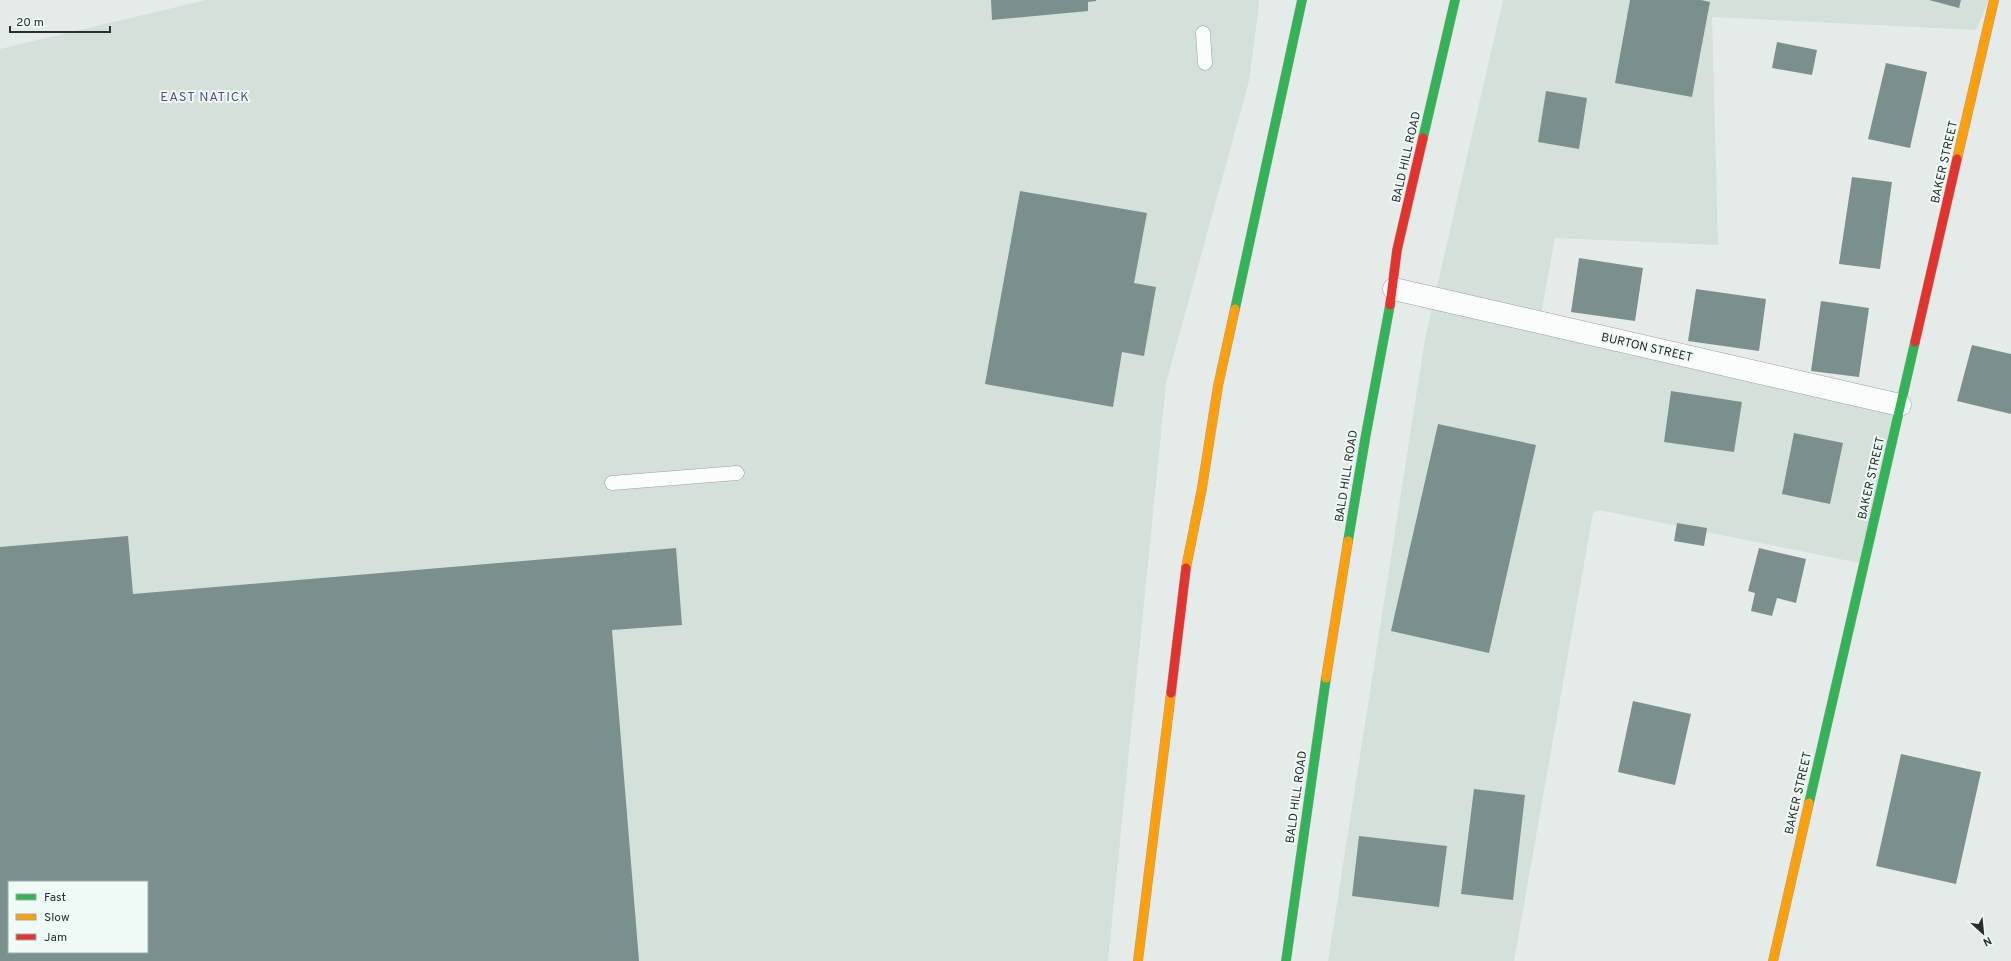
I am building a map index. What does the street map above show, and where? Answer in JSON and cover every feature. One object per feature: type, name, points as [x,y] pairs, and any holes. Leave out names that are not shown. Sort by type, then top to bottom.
[{"type":"main road","points":[[1292,0],[1296,20]]},
{"type":"main road","points":[[1138,961],[1188,554],[1202,488],[1218,386],[1296,20],[1302,0]]},
{"type":"main road","name":"BALD HILL ROAD","points":[[1286,961],[1314,750],[1366,430],[1394,289],[1397,250],[1455,0]]},
{"type":"main road","name":"BAKER STREET","points":[[1773,961],[1994,0]]},
{"type":"street","name":"BURTON STREET","points":[[1394,289],[1900,405]]},
{"type":"lane","points":[[1203,33],[1204,63]]},
{"type":"lane","points":[[612,483],[738,473]]},
{"type":"shaded area","points":[[206,0],[1258,0],[1259,5],[1249,81],[1166,383],[1108,961],[0,961],[0,49]]},
{"type":"shaded area","points":[[1503,0],[1989,0],[1976,30],[1712,17],[1718,245],[1555,238],[1540,320],[1896,406],[1864,564],[1599,510],[1593,513],[1514,961],[1328,961],[1425,339]]},
{"type":"building","points":[[991,0],[1096,1],[1088,2],[1088,11],[992,20]]},
{"type":"building","points":[[1630,0],[1701,0],[1710,2],[1692,97],[1615,83]]},
{"type":"building","points":[[1929,0],[1961,0],[1959,8]]},
{"type":"building","points":[[1777,42],[1817,50],[1812,75],[1772,68]]},
{"type":"building","points":[[1886,63],[1927,72],[1910,148],[1868,139]]},
{"type":"building","points":[[1546,91],[1587,98],[1579,149],[1538,142]]},
{"type":"building","points":[[1852,177],[1892,182],[1880,269],[1839,264]]},
{"type":"building","points":[[1020,191],[1147,213],[1134,283],[1156,287],[1144,356],[1122,352],[1113,407],[985,384]]},
{"type":"building","points":[[1579,258],[1643,268],[1635,321],[1571,312]]},
{"type":"building","points":[[1696,289],[1766,299],[1759,351],[1688,341]]},
{"type":"building","points":[[1821,301],[1869,308],[1859,377],[1811,371]]},
{"type":"building","points":[[1972,345],[2011,354],[2011,414],[1957,401]]},
{"type":"building","points":[[1671,391],[1742,402],[1734,452],[1664,442]]},
{"type":"building","points":[[1438,424],[1536,445],[1489,653],[1391,631]]},
{"type":"building","points":[[1794,433],[1843,443],[1830,504],[1782,494]]},
{"type":"building","points":[[1677,523],[1707,528],[1704,546],[1674,541]]},
{"type":"building","points":[[128,536],[133,594],[676,548],[682,625],[612,630],[639,961],[0,961],[0,547]]},
{"type":"building","points":[[1759,548],[1806,559],[1796,603],[1777,598],[1772,616],[1751,611],[1755,593],[1748,591]]},
{"type":"building","points":[[1633,701],[1691,714],[1675,785],[1618,772]]},
{"type":"building","points":[[1901,754],[1981,772],[1956,884],[1876,866]]},
{"type":"building","points":[[1474,789],[1525,795],[1513,900],[1461,894]]},
{"type":"building","points":[[1359,836],[1447,846],[1439,907],[1352,896]]},
{"type":"traffic: fast","points":[[1235,309],[1302,0]]},
{"type":"traffic: fast","points":[[1423,138],[1455,0]]},
{"type":"traffic: fast","points":[[1348,541],[1390,305]]},
{"type":"traffic: fast","points":[[1809,803],[1915,342]]},
{"type":"traffic: fast","points":[[1286,961],[1326,678]]},
{"type":"traffic: slow","points":[[1957,159],[1994,0]]},
{"type":"traffic: slow","points":[[1186,568],[1202,488],[1218,386],[1235,309]]},
{"type":"traffic: slow","points":[[1326,678],[1348,541]]},
{"type":"traffic: slow","points":[[1138,961],[1171,693]]},
{"type":"traffic: slow","points":[[1773,961],[1809,803]]},
{"type":"traffic: jam","points":[[1390,305],[1397,250],[1423,138]]},
{"type":"traffic: jam","points":[[1915,342],[1957,159]]},
{"type":"traffic: jam","points":[[1171,693],[1186,568]]},
{"type":"district","name":"EAST NATICK","points":[[205,96]]}]
